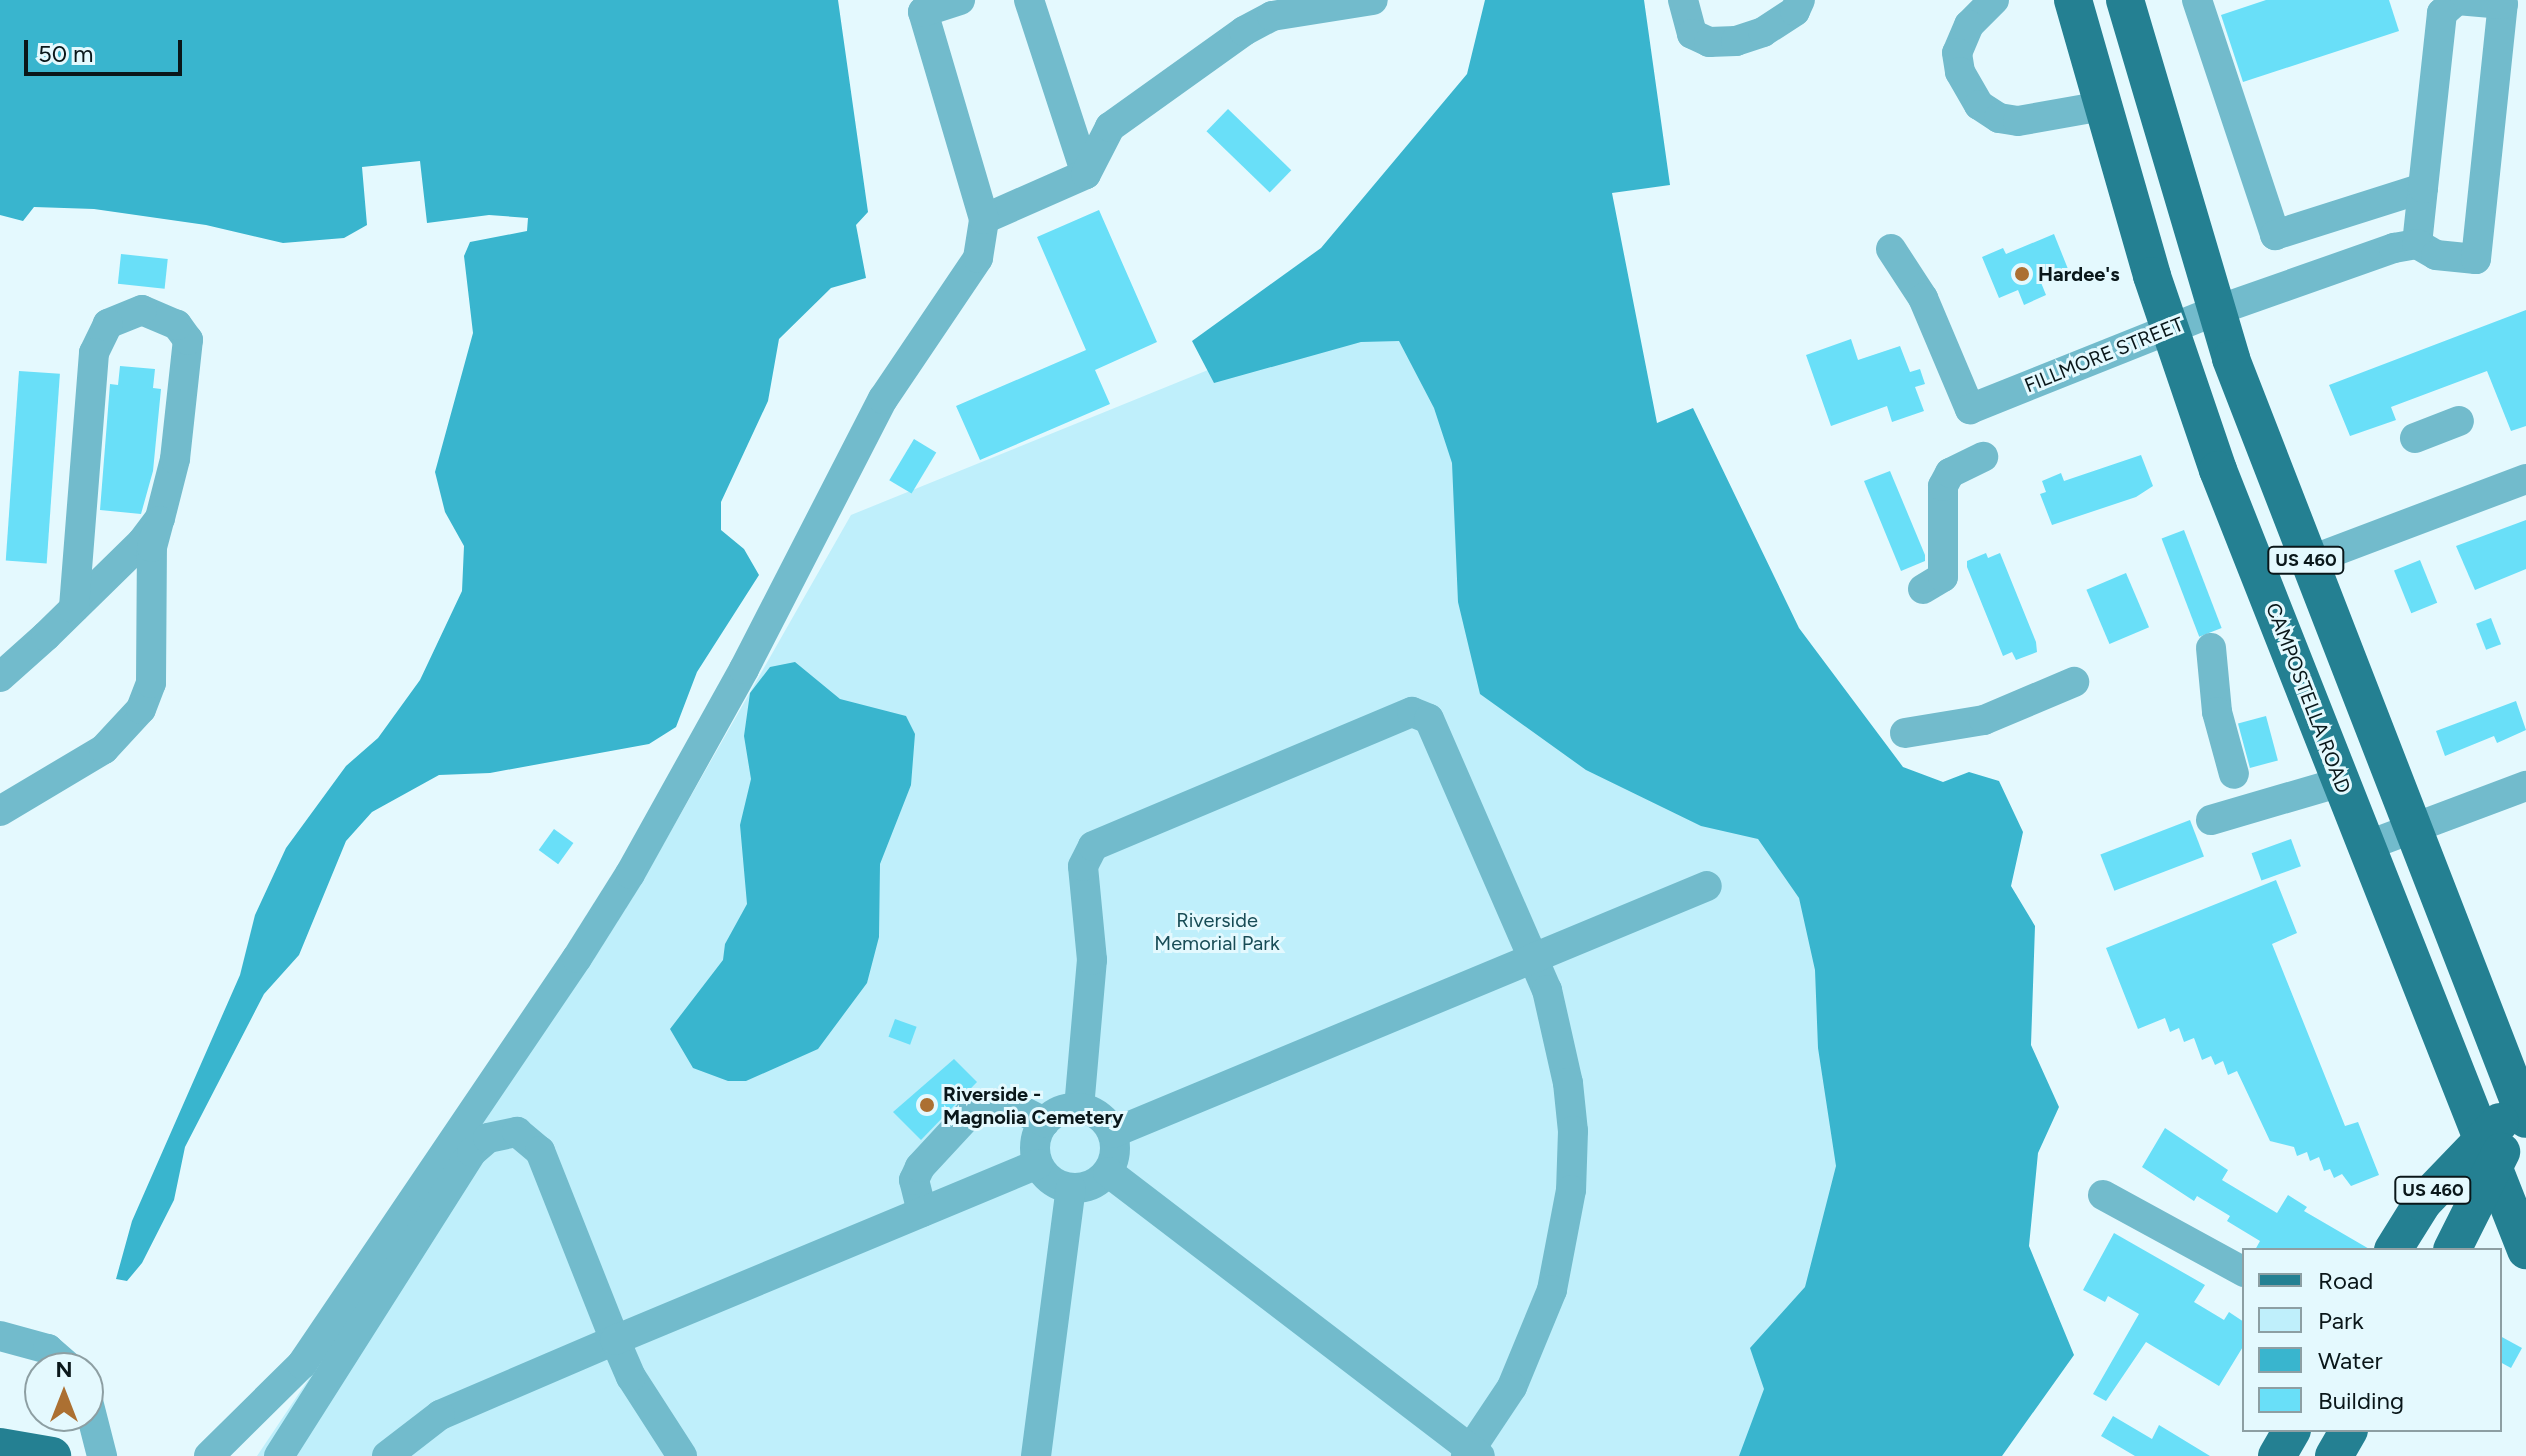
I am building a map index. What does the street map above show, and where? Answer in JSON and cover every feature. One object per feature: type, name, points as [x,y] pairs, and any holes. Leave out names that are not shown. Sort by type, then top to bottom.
[{"type":"main road","name":"US 460","points":[[2126,1],[2215,311],[2306,562],[2524,1109]]},
{"type":"main road","name":"CAMPOSTELLA ROAD","points":[[2075,8],[2169,329],[2227,495],[2526,1250]]},
{"type":"main road","points":[[2488,1152],[2524,1109]]},
{"type":"main road","name":"US 460","points":[[2394,1248],[2423,1202],[2488,1152]]},
{"type":"main road","name":"US 460","points":[[2453,1248],[2488,1152]]},
{"type":"main road","points":[[2277,1456],[2291,1432]]},
{"type":"main road","points":[[2334,1456],[2348,1432]]},
{"type":"main road","points":[[0,1447],[52,1456]]},
{"type":"street","points":[[209,1456],[302,1364],[630,874],[777,607],[883,399],[978,258],[984,219],[923,12],[960,0]]},
{"type":"street","points":[[1029,0],[1086,174]]},
{"type":"street","points":[[984,219],[1086,174],[1110,127],[1244,31],[1272,16],[1373,0]]},
{"type":"street","points":[[1683,0],[1692,34],[1709,42],[1736,41],[1763,32],[1795,11],[1800,0]]},
{"type":"street","points":[[1994,0],[1969,25],[1957,53],[1960,72],[1979,105],[1999,118],[2018,121],[2103,106]]},
{"type":"street","points":[[2197,0],[2275,235],[2423,188]]},
{"type":"street","points":[[2457,0],[2503,4],[2476,259],[2436,255],[2417,244],[2423,188],[2439,6],[2457,0]]},
{"type":"street","name":"FILLMORE STREET","points":[[1891,249],[1923,298],[1970,409],[2215,311],[2417,244]]},
{"type":"street","points":[[0,811],[104,749],[141,709],[151,683],[152,547],[175,459],[188,340],[177,325],[142,310],[108,324],[94,353],[74,608]]},
{"type":"street","points":[[2415,438],[2459,421]]},
{"type":"street","points":[[1923,589],[1943,577],[1945,567],[1943,486],[1950,473],[1983,457]]},
{"type":"street","points":[[2306,562],[2526,479]]},
{"type":"street","points":[[0,677],[74,608],[160,518]]},
{"type":"street","points":[[2211,648],[2217,712],[2234,774]]},
{"type":"street","points":[[1905,733],[1984,720],[2074,682]]},
{"type":"street","points":[[1079,1108],[1092,960],[1083,866],[1093,846],[1412,712],[1433,724],[1534,956],[1568,1083],[1571,1190],[1555,1277],[1535,1339],[1472,1454],[1108,1172]]},
{"type":"street","points":[[2211,820],[2341,782]]},
{"type":"street","points":[[2366,846],[2526,786]]},
{"type":"street","points":[[1113,1133],[1707,886]]},
{"type":"street","points":[[922,1212],[914,1180],[920,1167],[970,1113],[992,1103],[1011,1105],[1045,1122]]},
{"type":"street","points":[[1079,1108],[1099,1115],[1113,1133],[1116,1146],[1108,1172],[1085,1187],[1071,1188],[1052,1180],[1038,1164],[1036,1142],[1045,1122],[1079,1108]]},
{"type":"street","points":[[279,1456],[472,1152],[503,1132],[529,1138],[540,1151],[631,1377],[682,1456]]},
{"type":"street","points":[[387,1456],[440,1415],[1038,1164]]},
{"type":"street","points":[[1036,1456],[1071,1188]]},
{"type":"street","points":[[2103,1195],[2242,1271]]},
{"type":"street","points":[[0,1336],[51,1352]]},
{"type":"street","points":[[96,1432],[102,1456]]},
{"type":"green space","name":"Riverside Memorial Park","points":[[1508,248],[1814,844],[1854,1105],[1786,1456],[257,1456],[639,887],[851,515]]},
{"type":"water","points":[[0,0],[838,0],[868,212],[856,225],[866,278],[831,288],[779,339],[768,401],[721,502],[721,530],[744,549],[759,575],[697,672],[676,727],[649,744],[490,773],[439,775],[372,812],[346,841],[299,955],[264,994],[185,1147],[174,1200],[142,1263],[127,1281],[116,1279],[132,1221],[240,975],[255,915],[286,848],[346,766],[378,738],[420,680],[462,591],[464,546],[445,512],[435,472],[473,333],[464,256],[470,242],[527,231],[528,218],[489,215],[427,223],[420,161],[362,167],[367,225],[344,238],[283,243],[206,225],[94,209],[34,207],[23,221],[0,215]]},
{"type":"water","points":[[1485,0],[1644,0],[1670,185],[1612,193],[1657,423],[1693,408],[1799,628],[1903,767],[1943,782],[1969,772],[1999,781],[2023,832],[2011,886],[2035,926],[2031,1045],[2059,1107],[2038,1153],[2029,1246],[2074,1355],[2002,1456],[1739,1456],[1764,1389],[1750,1348],[1805,1287],[1836,1166],[1818,1048],[1815,970],[1799,898],[1758,839],[1701,826],[1586,770],[1480,694],[1458,602],[1452,463],[1434,408],[1399,341],[1361,342],[1214,383],[1192,341],[1321,248],[1467,74]]},
{"type":"water","points":[[795,662],[840,699],[906,716],[915,734],[911,785],[880,864],[879,937],[867,983],[818,1049],[746,1081],[728,1081],[693,1068],[670,1029],[723,960],[725,944],[747,904],[740,825],[751,779],[744,736],[750,693],[770,667]]},
{"type":"building","points":[[2266,0],[2389,0],[2399,31],[2243,82],[2221,15]]},
{"type":"building","points":[[1228,109],[1291,170],[1270,192],[1206,131]]},
{"type":"building","points":[[1099,210],[1157,342],[1095,370],[1110,404],[980,460],[956,406],[1086,350],[1037,237]]},
{"type":"building","name":"Hardee's","points":[[2054,234],[2068,269],[2040,280],[2046,295],[2024,305],[2018,290],[1999,298],[1982,257],[2003,248],[2006,254]]},
{"type":"building","points":[[121,254],[168,259],[165,289],[118,284]]},
{"type":"building","points":[[2526,310],[2526,426],[2511,431],[2487,371],[2391,407],[2396,420],[2350,436],[2329,385]]},
{"type":"building","points":[[1851,339],[1858,360],[1900,346],[1910,372],[1920,369],[1925,384],[1915,387],[1924,411],[1892,422],[1887,406],[1831,426],[1806,355]]},
{"type":"building","points":[[120,366],[155,369],[153,388],[161,389],[153,471],[141,514],[100,510],[110,384],[118,385]]},
{"type":"building","points":[[19,371],[60,374],[47,563],[6,561]]},
{"type":"building","points":[[914,439],[936,452],[912,494],[889,480]]},
{"type":"building","points":[[2141,455],[2153,486],[2136,497],[2052,525],[2040,494],[2046,492],[2042,481],[2061,473],[2064,481]]},
{"type":"building","points":[[1890,471],[1925,555],[1925,561],[1901,571],[1864,481]]},
{"type":"building","points":[[2526,520],[2526,569],[2475,590],[2456,546]]},
{"type":"building","points":[[2184,530],[2222,628],[2199,637],[2162,539]]},
{"type":"building","points":[[1986,553],[1988,558],[2000,553],[2036,642],[2037,652],[2016,660],[2012,652],[2003,656],[1967,567],[1967,561]]},
{"type":"building","points":[[2420,560],[2437,603],[2411,613],[2394,570]]},
{"type":"building","points":[[2126,573],[2149,627],[2109,644],[2086,590]]},
{"type":"building","points":[[2491,618],[2501,644],[2486,650],[2476,624]]},
{"type":"building","points":[[2516,701],[2526,730],[2497,743],[2494,736],[2445,756],[2436,731]]},
{"type":"building","points":[[2266,716],[2278,760],[2250,768],[2238,724]]},
{"type":"building","points":[[2190,820],[2204,856],[2114,891],[2100,854]]},
{"type":"building","points":[[554,829],[573,843],[558,864],[539,850]]},
{"type":"building","points":[[2291,839],[2301,866],[2261,881],[2252,853]]},
{"type":"building","points":[[2276,880],[2297,933],[2272,944],[2345,1126],[2358,1122],[2379,1175],[2351,1186],[2342,1174],[2334,1178],[2330,1169],[2324,1171],[2319,1157],[2310,1161],[2307,1152],[2297,1156],[2294,1147],[2270,1141],[2237,1071],[2228,1075],[2223,1061],[2215,1065],[2211,1056],[2202,1060],[2194,1038],[2184,1042],[2179,1028],[2170,1032],[2165,1018],[2138,1029],[2106,948]]},
{"type":"building","points":[[895,1019],[917,1027],[910,1045],[889,1037]]},
{"type":"building","name":"Riverside - Magnolia Cemetery","points":[[954,1059],[977,1082],[921,1140],[893,1112]]},
{"type":"building","points":[[2165,1128],[2228,1170],[2222,1180],[2277,1213],[2288,1195],[2307,1207],[2304,1211],[2368,1248],[2256,1248],[2260,1241],[2227,1221],[2230,1216],[2197,1196],[2194,1201],[2142,1167]]},
{"type":"building","points":[[2114,1233],[2205,1285],[2194,1302],[2224,1320],[2229,1312],[2242,1321],[2242,1348],[2219,1386],[2146,1342],[2106,1401],[2093,1394],[2139,1314],[2108,1296],[2105,1302],[2083,1290]]},
{"type":"building","points":[[2502,1337],[2522,1348],[2511,1368],[2502,1363]]},
{"type":"building","points":[[2113,1416],[2152,1439],[2159,1425],[2210,1456],[2135,1456],[2101,1436]]},
{"type":"place","name":"Hardee's","points":[[2022,274]]},
{"type":"place","name":"Riverside - Magnolia Cemetery","points":[[927,1105]]}]
